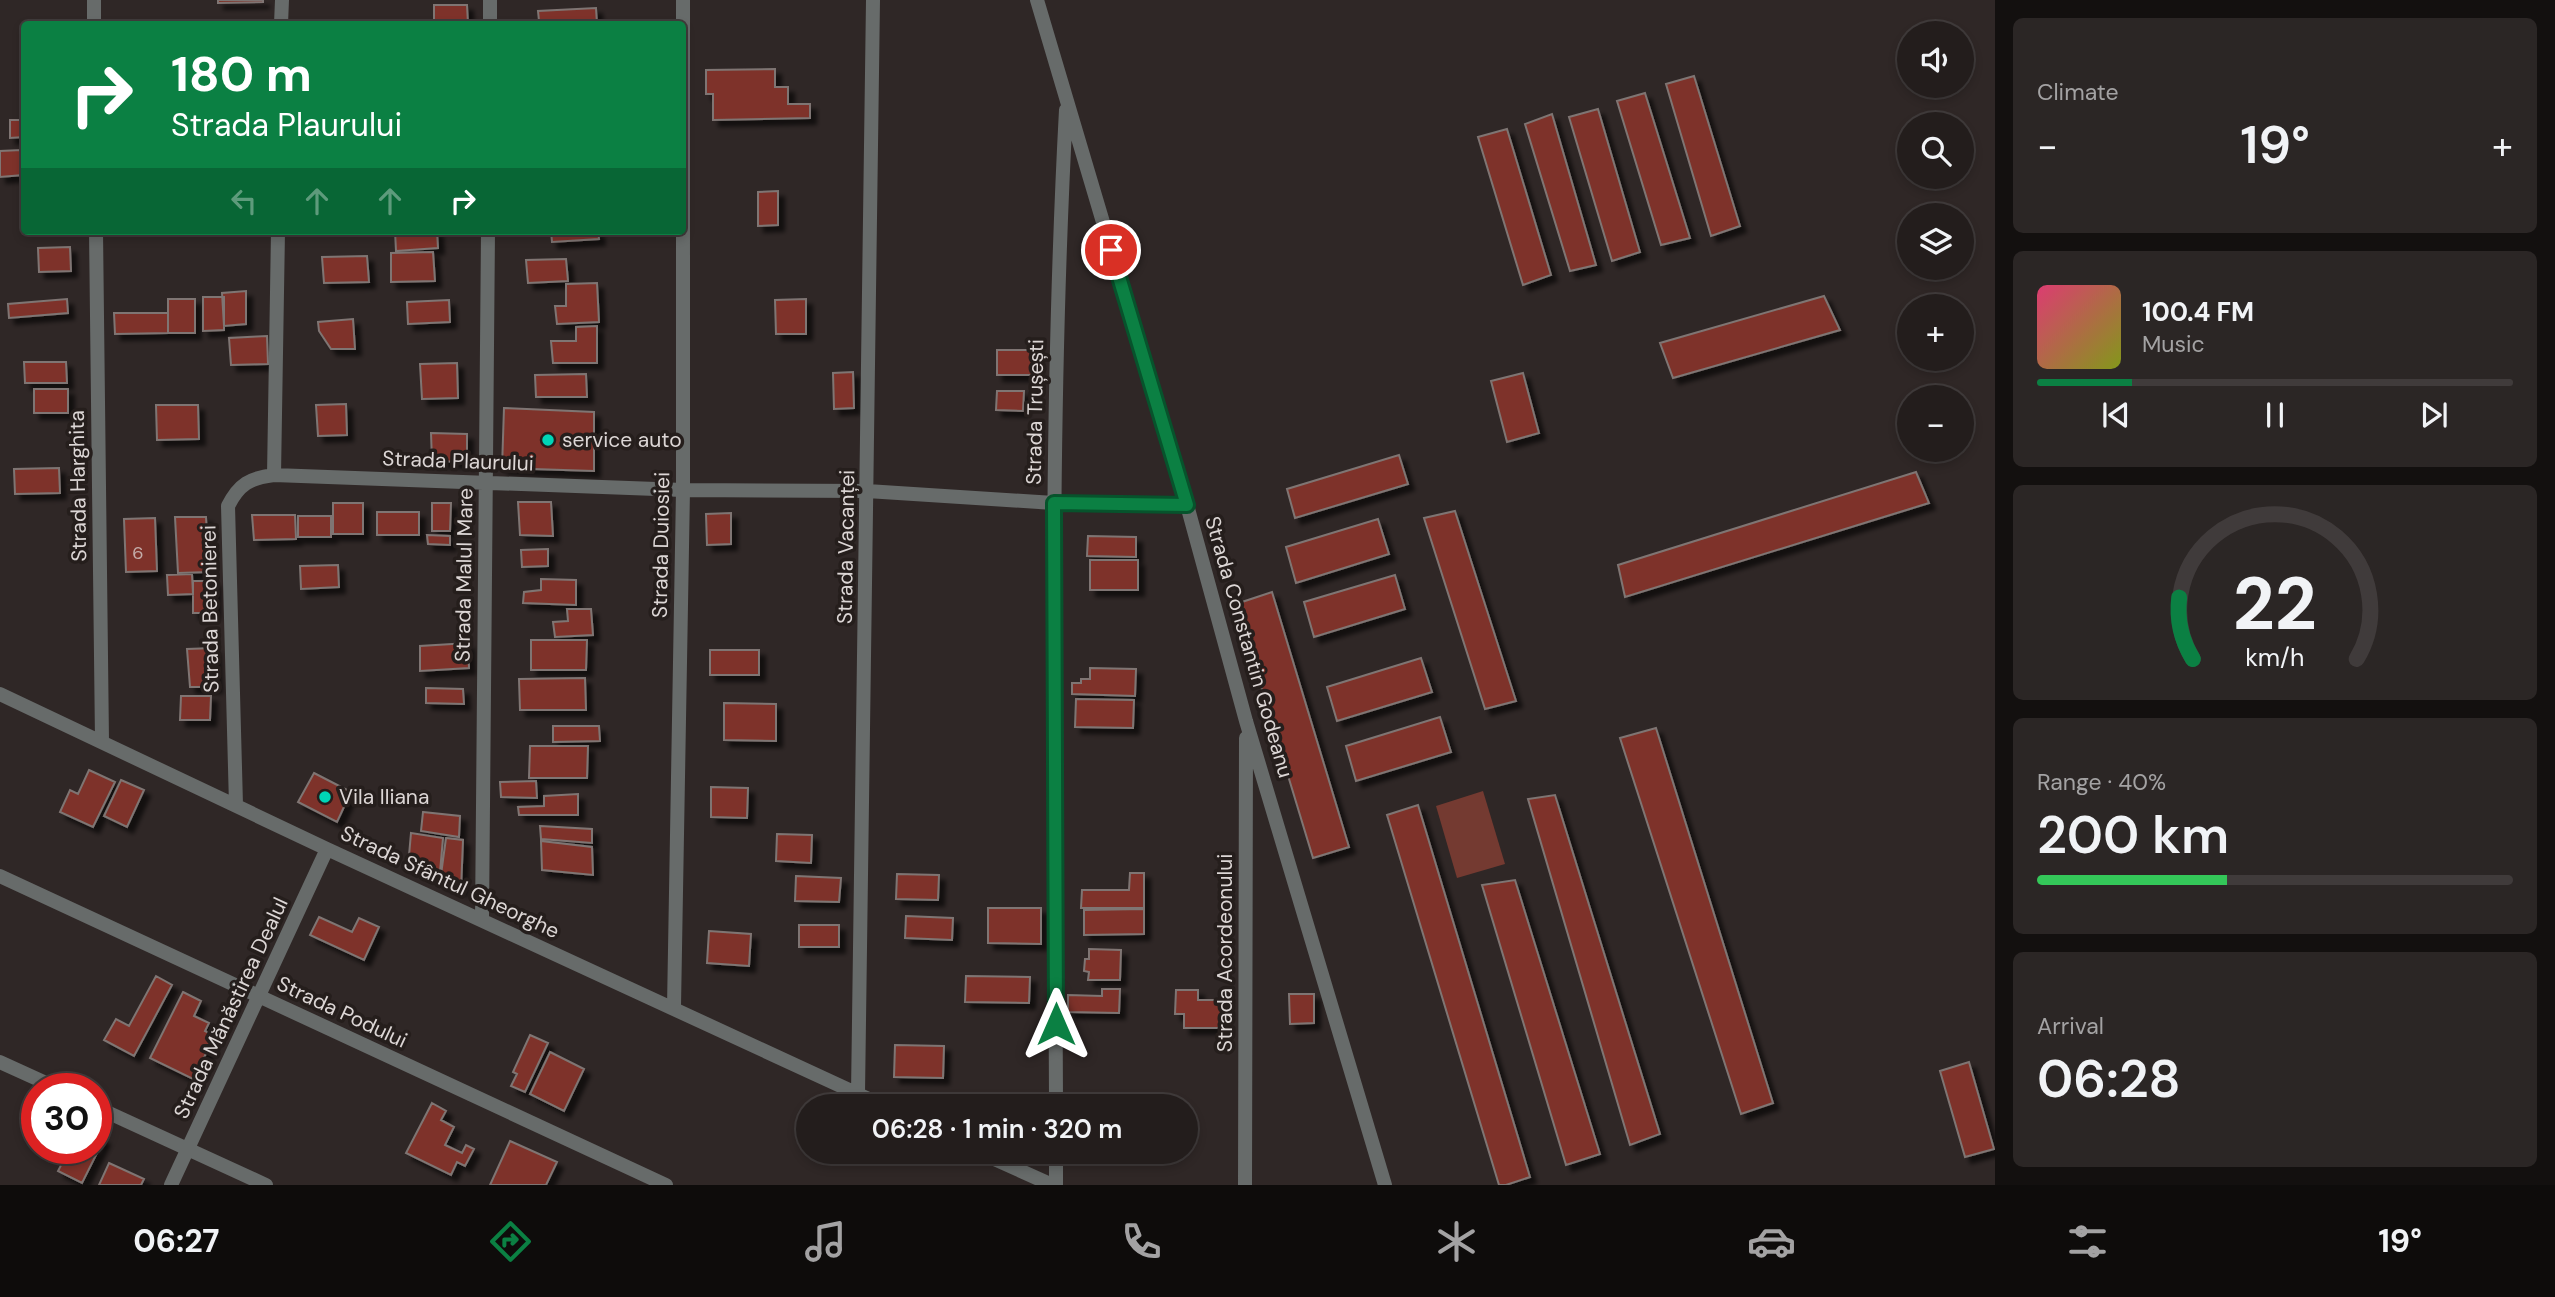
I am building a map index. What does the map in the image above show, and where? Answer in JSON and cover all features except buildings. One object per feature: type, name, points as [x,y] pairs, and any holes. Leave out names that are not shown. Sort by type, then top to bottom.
[{"type":"street","points":[[93,0],[94,21]]},
{"type":"street","points":[[281,21],[282,0]]},
{"type":"street","points":[[490,0],[490,21]]},
{"type":"street","name":"Strada Duiosiei","points":[[683,0],[683,21]]},
{"type":"street","name":"Strada Vacanței","points":[[858,1094],[873,0]]},
{"type":"street","name":"Strada Constantin Godeanu","points":[[1037,0],[1187,505],[1246,720],[1385,1185]]},
{"type":"street","name":"Strada Trușești","points":[[1056,1094],[1054,503],[1060,206],[1066,98]]},
{"type":"street","name":"Strada Harghita","points":[[96,235],[102,741]]},
{"type":"street","points":[[274,475],[278,235]]},
{"type":"street","name":"Strada Malul Mare","points":[[482,920],[488,235]]},
{"type":"street","name":"Strada Duiosiei","points":[[674,1007],[683,490],[683,235]]},
{"type":"street","name":"Strada Plaurului","points":[[274,475],[683,490],[867,491],[1054,503],[1187,505]]},
{"type":"street","name":"Strada Betonierei","points":[[236,804],[228,506],[242,483],[274,475]]},
{"type":"street","name":"Strada Sfântul Gheorghe","points":[[0,694],[327,849],[858,1094]]},
{"type":"street","name":"Strada Acordeonului","points":[[1245,1185],[1246,720]]},
{"type":"street","name":"Strada Mănăstirea Dealul","points":[[171,1185],[327,849]]},
{"type":"street","name":"Strada Podului","points":[[0,876],[666,1185]]},
{"type":"street","points":[[0,1062],[24,1073]]},
{"type":"street","points":[[112,1114],[266,1185]]},
{"type":"street","points":[[999,1164],[1026,1180],[1054,1185],[1055,1164]]},
{"type":"shaded area","points":[[1483,791],[1505,864],[1457,878],[1436,806]]},
{"type":"place","name":"service auto","points":[[548,440]]},
{"type":"place","name":"Vila Iliana","points":[[325,797]]},
{"type":"route","points":[[1056,1024],[1054,503],[1187,505],[1111,250]]}]
